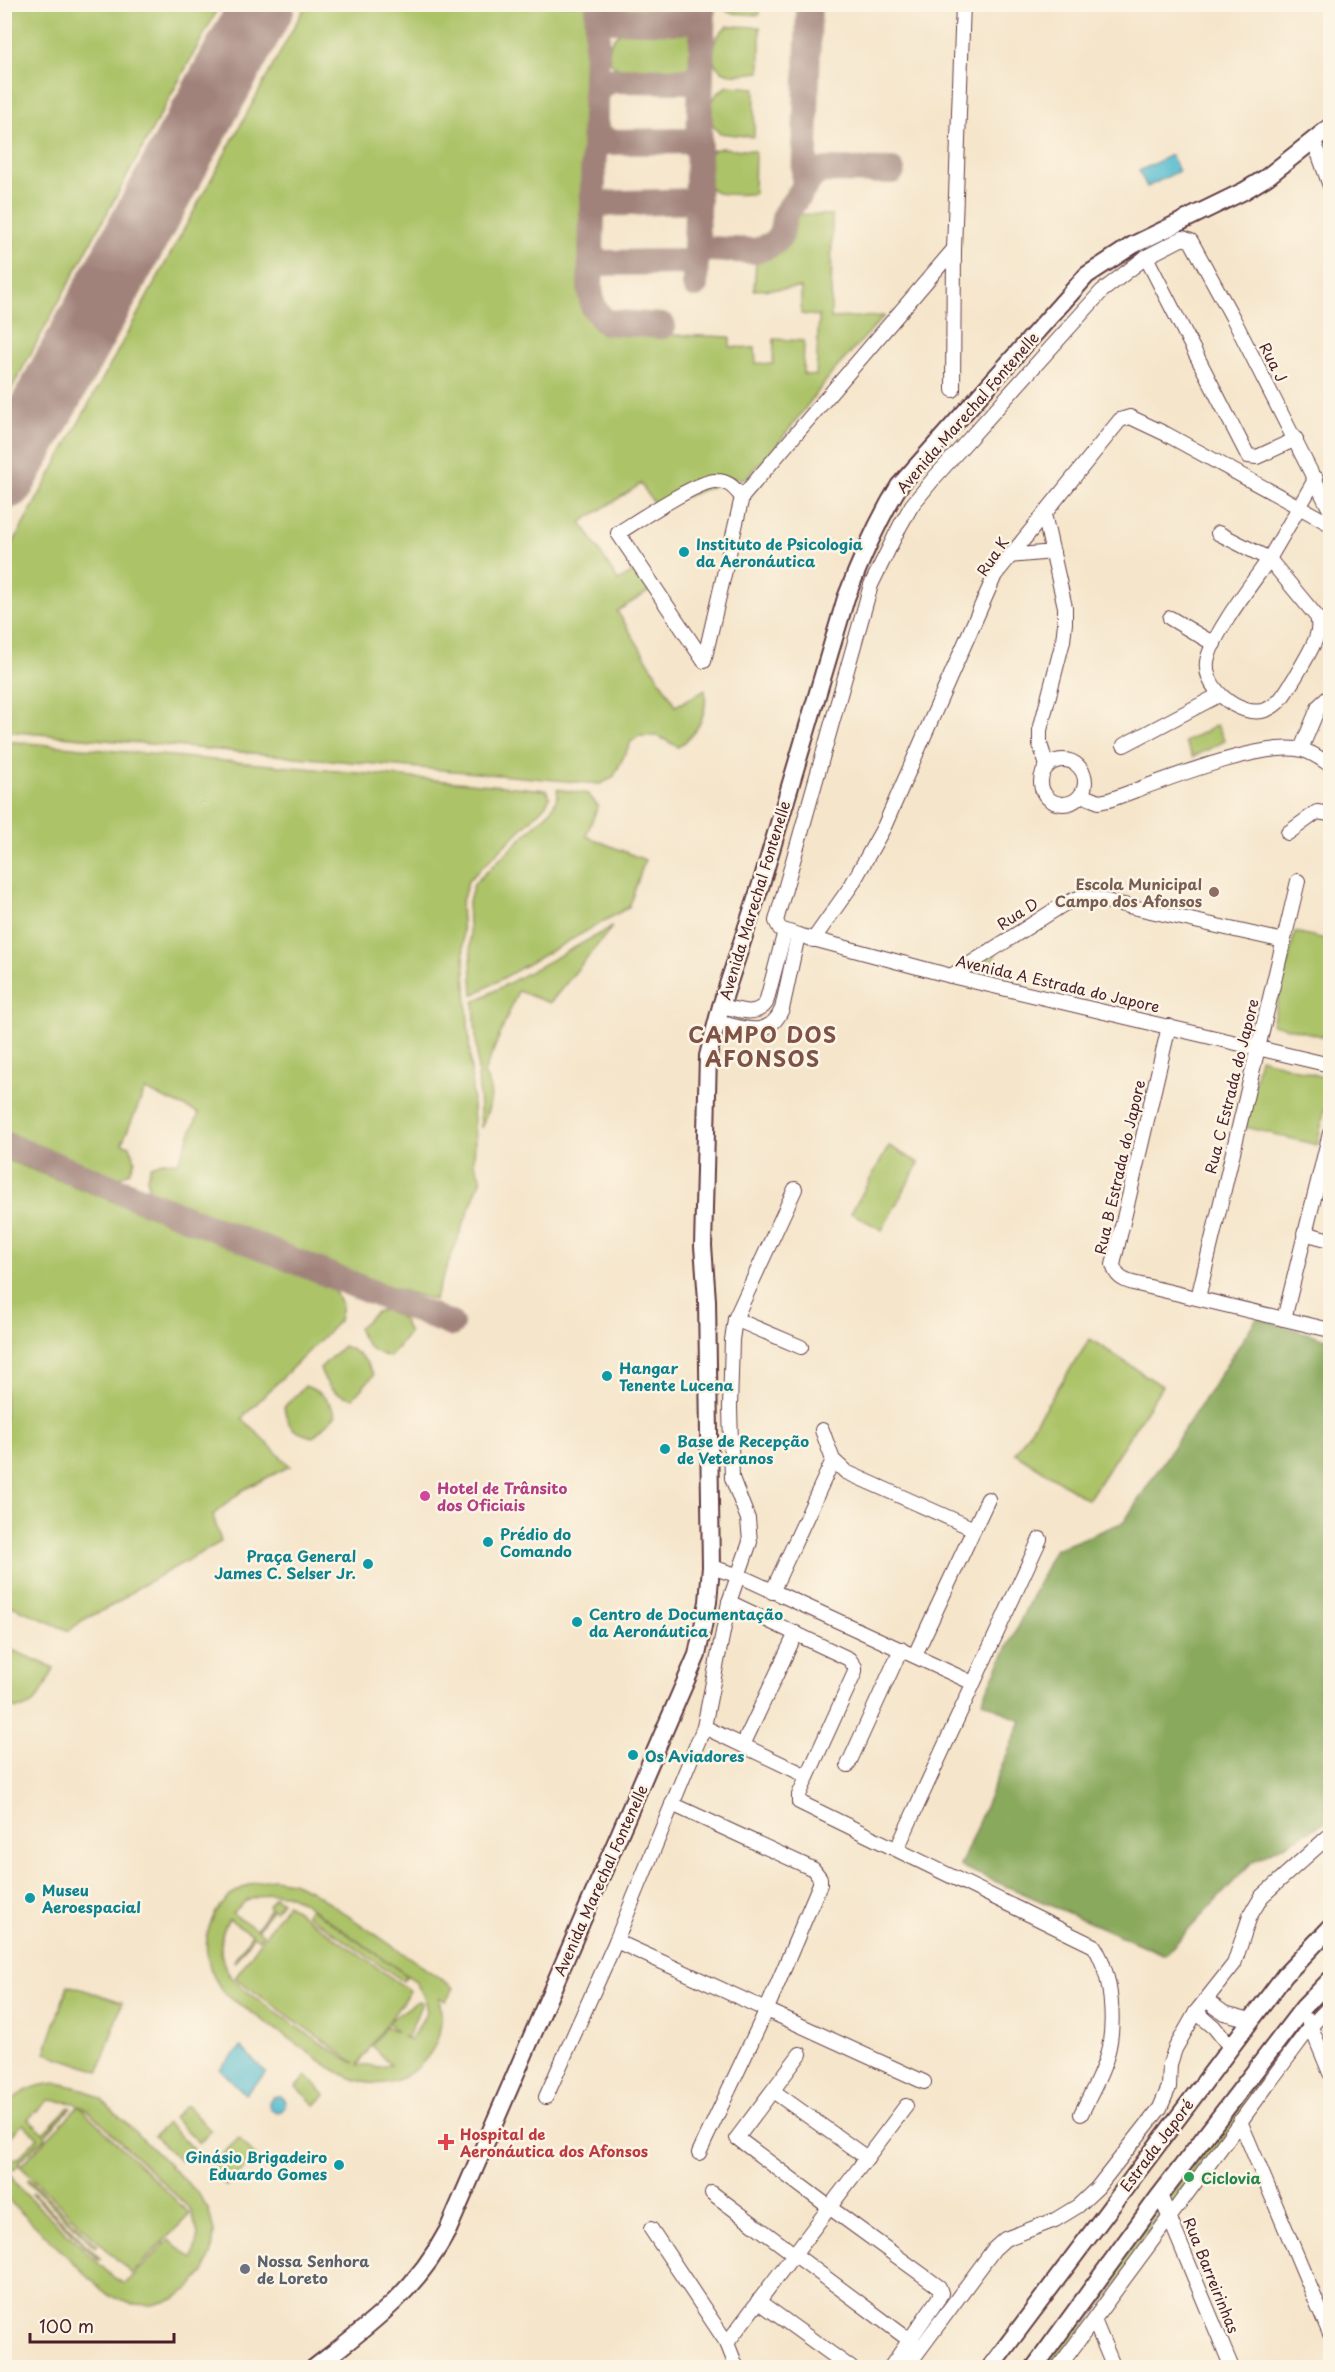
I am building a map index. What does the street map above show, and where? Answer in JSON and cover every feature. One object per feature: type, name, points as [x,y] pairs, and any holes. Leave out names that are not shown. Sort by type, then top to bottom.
[{"type":"main road","name":"Avenida Marechal Fontenelle","points":[[314,2367],[394,2304],[436,2253],[697,1655],[708,1602],[711,1567],[703,1246],[708,1056],[846,598],[877,526],[899,486],[1087,275],[1133,244],[1244,191],[1267,177],[1330,128]]},
{"type":"main road","name":"Estrada Japoré","points":[[990,2367],[1285,1975],[1330,1928]]},
{"type":"main road","points":[[1034,2367],[1160,2195],[1303,2008],[1330,1980]]},
{"type":"street","points":[[953,390],[954,249],[963,4]]},
{"type":"street","points":[[1314,141],[1330,186]]},
{"type":"street","name":"Rua J","points":[[1146,257],[1180,239],[1189,240],[1196,248],[1316,478],[1330,510]]},
{"type":"street","points":[[742,497],[730,483],[714,480],[691,490],[618,533],[704,661],[742,497],[954,249]]},
{"type":"street","points":[[719,1014],[756,1030],[764,1029],[772,1024],[778,1019],[782,1009],[791,966],[788,932],[776,921],[872,585],[900,526],[922,491],[1085,308],[1117,278],[1146,257],[1248,456],[1257,457],[1296,439]]},
{"type":"street","name":"Rua K","points":[[813,940],[851,886],[879,837],[995,575],[1113,426],[1124,417],[1130,417],[1166,434],[1330,524]]},
{"type":"street","points":[[1218,533],[1269,559],[1317,617],[1319,627],[1317,636],[1279,702],[1259,711],[1250,711],[1219,695],[1207,671],[1207,660],[1214,644],[1269,559],[1316,478]]},
{"type":"street","points":[[1044,514],[1065,607],[1065,623],[1040,730],[1040,744],[1047,766]]},
{"type":"street","points":[[1009,556],[1053,552]]},
{"type":"street","points":[[1170,618],[1214,644]]},
{"type":"street","points":[[1124,745],[1219,695]]},
{"type":"street","points":[[1301,749],[1319,706],[1330,696]]},
{"type":"street","points":[[1081,795],[1099,802],[1109,800],[1248,754],[1279,749],[1301,749],[1330,765]]},
{"type":"street","points":[[1066,759],[1075,762],[1082,769],[1085,778],[1085,787],[1081,795],[1072,802],[1061,804],[1051,801],[1044,794],[1040,783],[1042,772],[1057,760],[1066,759]]},
{"type":"street","points":[[1288,833],[1317,812],[1330,814]]},
{"type":"street","name":"Rua C Estrada do Japore","points":[[1198,1298],[1298,881]]},
{"type":"street","name":"Rua D","points":[[951,976],[1050,911],[1081,897],[1284,941]]},
{"type":"street","points":[[719,1014],[761,1010],[766,1003],[776,962],[788,932]]},
{"type":"street","name":"Avenida A Estrada do Japore","points":[[788,932],[951,976],[1330,1065]]},
{"type":"street","points":[[776,962],[791,966]]},
{"type":"street","points":[[761,1010],[772,1024]]},
{"type":"street","name":"Rua B Estrada do Japore","points":[[1169,1026],[1113,1265],[1118,1275],[1123,1281],[1330,1330]]},
{"type":"street","points":[[1284,1319],[1304,1233],[1328,1154],[1330,1132]]},
{"type":"street","points":[[546,2097],[616,1941],[704,1727],[729,1602],[750,1542],[748,1519],[732,1478],[730,1408],[732,1340],[735,1319],[795,1189]]},
{"type":"street","points":[[1304,1233],[1330,1240]]},
{"type":"street","points":[[735,1319],[801,1347]]},
{"type":"street","points":[[822,1430],[834,1460],[846,1472],[974,1529]]},
{"type":"street","points":[[772,1592],[834,1460]]},
{"type":"street","points":[[915,1655],[988,1499]]},
{"type":"street","points":[[897,1849],[1040,1539]]},
{"type":"street","points":[[711,1567],[740,1576],[974,1683]]},
{"type":"street","points":[[729,1602],[849,1659],[855,1667],[855,1672],[799,1795],[798,1799],[803,1806],[897,1849],[1094,1946],[1106,1969],[1110,2040],[1107,2056],[1081,2114]]},
{"type":"street","points":[[743,1745],[796,1633]]},
{"type":"street","points":[[848,1765],[900,1649]]},
{"type":"street","points":[[704,1727],[807,1776]]},
{"type":"street","points":[[672,1804],[813,1869],[820,1878],[820,1884],[766,2011],[699,2153]]},
{"type":"street","points":[[890,2367],[914,2344],[999,2244],[1055,2220],[1078,2205],[1097,2188],[1160,2109],[1168,2087],[1170,2064],[1175,2049],[1196,2012],[1234,1964],[1250,1916],[1262,1896],[1330,1835]]},
{"type":"street","points":[[616,1941],[924,2082]]},
{"type":"street","points":[[1206,2000],[1224,2013],[1251,2020]]},
{"type":"street","points":[[1058,2367],[1311,2026],[1330,2006]]},
{"type":"street","points":[[1303,2008],[1330,2073]]},
{"type":"street","points":[[1196,2012],[1214,2027],[1230,2047]]},
{"type":"street","points":[[800,2054],[737,2138],[939,2287],[941,2293],[914,2344],[906,2367]]},
{"type":"street","points":[[773,2091],[867,2158]]},
{"type":"street","points":[[727,2343],[906,2106]]},
{"type":"street","points":[[1240,2121],[1330,2334]]},
{"type":"street","points":[[712,2193],[914,2344]]},
{"type":"street","name":"Rua Barreirinhas","points":[[1160,2195],[1232,2367]]},
{"type":"street","points":[[651,2229],[727,2343],[736,2366]]},
{"type":"street","points":[[758,2301],[850,2367]]},
{"type":"street","points":[[1094,2320],[1114,2367]]},
{"type":"green space","points":[[4,5],[220,5],[5,401]]},
{"type":"green space","points":[[306,5],[591,5],[584,298],[589,314],[600,326],[624,332],[730,337],[730,347],[755,348],[756,363],[773,364],[774,339],[804,341],[803,374],[816,376],[819,316],[801,314],[801,288],[754,290],[756,261],[773,254],[785,245],[791,233],[793,214],[832,215],[831,318],[884,316],[832,373],[774,449],[744,479],[733,478],[657,508],[641,484],[581,522],[618,581],[637,570],[650,591],[617,611],[676,706],[705,690],[706,699],[700,722],[685,742],[678,747],[658,736],[639,736],[631,742],[613,778],[600,784],[5,731],[5,558]]},
{"type":"green space","points":[[615,5],[693,5],[683,13],[621,10]]},
{"type":"green space","points":[[719,5],[759,5],[759,15],[730,13]]},
{"type":"green space","points":[[728,26],[760,27],[760,72],[731,74],[717,66],[713,53],[714,45],[722,31]]},
{"type":"green space","points":[[645,27],[683,28],[696,36],[700,49],[695,63],[684,72],[624,73],[610,62],[610,48],[614,38],[622,31]]},
{"type":"green space","points":[[727,86],[755,88],[754,137],[719,133],[714,126],[709,113],[710,107],[715,96]]},
{"type":"green space","points":[[721,148],[755,151],[754,194],[731,195],[711,189],[707,175],[709,157],[711,151]]},
{"type":"green space","points":[[1217,725],[1225,741],[1193,757],[1185,742]]},
{"type":"green space","points":[[5,741],[546,790],[550,797],[545,806],[468,881],[461,905],[475,1140],[474,1162],[481,1179],[434,1300],[377,1283],[149,1191],[147,1177],[151,1166],[165,1161],[178,1163],[199,1113],[145,1090],[122,1143],[130,1146],[135,1160],[130,1172],[118,1178],[5,1132]]},
{"type":"green space","points":[[557,789],[588,794],[598,806],[586,836],[645,860],[629,907],[473,995],[468,905],[474,884],[551,810],[558,796]]},
{"type":"green space","points":[[612,927],[550,1003],[518,991],[484,1073],[491,1094],[481,1128],[474,1002]]},
{"type":"green space","points":[[1295,932],[1330,940],[1330,1038],[1272,1024]]},
{"type":"green space","points":[[996,952],[990,974],[975,968]]},
{"type":"green space","points":[[1260,1058],[1325,1078],[1330,1084],[1317,1145],[1245,1127]]},
{"type":"green space","points":[[889,1146],[919,1163],[882,1230],[851,1213]]},
{"type":"green space","points":[[5,1159],[333,1288],[342,1305],[339,1321],[242,1418],[290,1466],[243,1490],[213,1515],[221,1542],[137,1588],[117,1603],[83,1620],[69,1631],[5,1603]]},
{"type":"green space","points":[[389,1309],[403,1320],[409,1333],[390,1357],[370,1347],[358,1328],[376,1312]]},
{"type":"green space","points":[[1257,1318],[1330,1340],[1330,1820],[1252,1862],[1165,1955],[960,1866],[1021,1721],[982,1701],[1054,1550],[1124,1522]]},
{"type":"green space","points":[[1090,1339],[1162,1386],[1088,1500],[1015,1453]]},
{"type":"green space","points":[[343,1346],[361,1357],[374,1375],[353,1398],[341,1395],[332,1389],[320,1368]]},
{"type":"green space","points":[[305,1386],[324,1397],[336,1415],[313,1437],[292,1428],[287,1420],[284,1407]]},
{"type":"green space","points":[[5,1647],[54,1668],[36,1700],[23,1708],[5,1705]]},
{"type":"green space","points":[[273,1879],[292,1882],[310,1890],[454,1988],[445,2001],[439,1997],[441,2024],[439,2033],[433,2049],[421,2064],[405,2077],[388,2083],[356,2080],[325,2064],[227,1996],[214,1978],[208,1959],[207,1940],[211,1922],[220,1906],[234,1893],[252,1884]],"holes":[[[269,1893],[286,1894],[301,1901],[415,1981],[424,1996],[427,2012],[410,2041],[402,2036],[408,2037],[422,2002],[418,2001],[389,2021],[410,1991],[287,1904],[235,1978],[355,2063],[290,2022],[230,1976],[223,1962],[221,1947],[225,1926],[229,1919],[252,1934],[235,1962],[253,1936],[259,1940],[263,1934],[257,1930],[272,1909],[275,1911],[282,1902],[274,1897],[268,1906],[270,1908],[256,1929],[232,1913],[246,1901]],[[388,2022],[397,2032],[386,2026],[372,2046],[390,2065],[378,2067],[358,2065]]]},
{"type":"green space","points":[[310,1908],[407,1976],[403,1981],[306,1914]]},
{"type":"green space","points":[[68,1985],[122,2002],[99,2071],[45,2053]]},
{"type":"green space","name":"Ciclovia","points":[[1330,1986],[1330,2000],[1055,2367],[1041,2368],[1245,2099],[1296,2026]]},
{"type":"green space","points":[[306,2076],[325,2095],[315,2105],[296,2087]]},
{"type":"green space","points":[[58,2083],[86,2090],[102,2100],[198,2193],[209,2211],[214,2232],[212,2253],[204,2272],[190,2288],[172,2300],[152,2305],[131,2304],[111,2296],[5,2197],[5,2156],[8,2171],[17,2186],[113,2277],[125,2284],[169,2240],[193,2259],[198,2234],[191,2210],[90,2112],[75,2103],[49,2100],[28,2119],[43,2133],[69,2107],[71,2108],[45,2135],[46,2137],[19,2161],[20,2163],[14,2170],[8,2165],[38,2138],[23,2124],[9,2138],[5,2149],[5,2107],[29,2089]]},
{"type":"green space","points":[[186,2105],[211,2131],[199,2143],[173,2118]]},
{"type":"green space","points":[[79,2106],[190,2214],[132,2274],[20,2166]]},
{"type":"green space","points":[[167,2123],[193,2149],[180,2161],[154,2136]]},
{"type":"green space","points":[[239,2138],[256,2157],[226,2186],[208,2168]]},
{"type":"green space","points":[[29,2179],[97,2245],[95,2247],[27,2181]]},
{"type":"green space","points":[[33,2193],[101,2259],[99,2260]]},
{"type":"water","points":[[1171,155],[1179,171],[1147,187],[1139,171]]},
{"type":"water","points":[[241,2047],[266,2073],[245,2094],[220,2069]]},
{"type":"water","points":[[277,2096],[285,2104],[277,2112],[269,2104]]},
{"type":"taxiway","points":[[598,4],[590,288],[593,307],[605,322],[663,326]]},
{"type":"taxiway","points":[[695,285],[703,4]]},
{"type":"taxiway","points":[[804,187],[809,4]]},
{"type":"taxiway","points":[[598,6],[605,17],[611,20],[681,22],[697,18],[703,6]]},
{"type":"taxiway","points":[[596,93],[602,85],[613,80],[691,81],[699,73],[701,67]]},
{"type":"taxiway","points":[[595,124],[600,135],[609,142],[699,141]]},
{"type":"taxiway","points":[[697,235],[701,245],[707,249],[756,251],[773,244],[781,235],[785,214],[818,172],[826,170],[892,171]]},
{"type":"taxiway","points":[[593,204],[698,201]]},
{"type":"taxiway","points":[[591,263],[696,262]]},
{"type":"taxiway","points":[[4,1144],[451,1324]]},
{"type":"runway","points":[[4,478],[263,4]]},
{"type":"place","name":"Instituto de Psicologia da Aeronáutica","points":[[684,552]]},
{"type":"place","name":"Escola Municipal Campo dos Afonsos","points":[[1214,892]]},
{"type":"place","name":"Hangar Tenente Lucena","points":[[607,1376]]},
{"type":"place","name":"Base de Recepção de Veteranos","points":[[665,1449]]},
{"type":"place","name":"Hotel de Trânsito dos Oficiais","points":[[425,1496]]},
{"type":"place","name":"Prédio do Comando","points":[[488,1542]]},
{"type":"place","name":"Praça General James C. Selser Jr.","points":[[368,1564]]},
{"type":"place","name":"Centro de Documentação da Aeronáutica","points":[[577,1622]]},
{"type":"place","name":"Os Aviadores","points":[[633,1755]]},
{"type":"place","name":"Museu Aeroespacial","points":[[30,1898]]},
{"type":"place","name":"Hospital de Aeronáutica dos Afonsos","points":[[446,2142]]},
{"type":"place","name":"Ginásio Brigadeiro Eduardo Gomes","points":[[339,2165]]},
{"type":"place","name":"Ciclovia","points":[[1189,2177]]},
{"type":"place","name":"Nossa Senhora de Loreto","points":[[245,2269]]},
{"type":"district","name":"CAMPO DOS AFONSOS","points":[[763,1046]]}]
